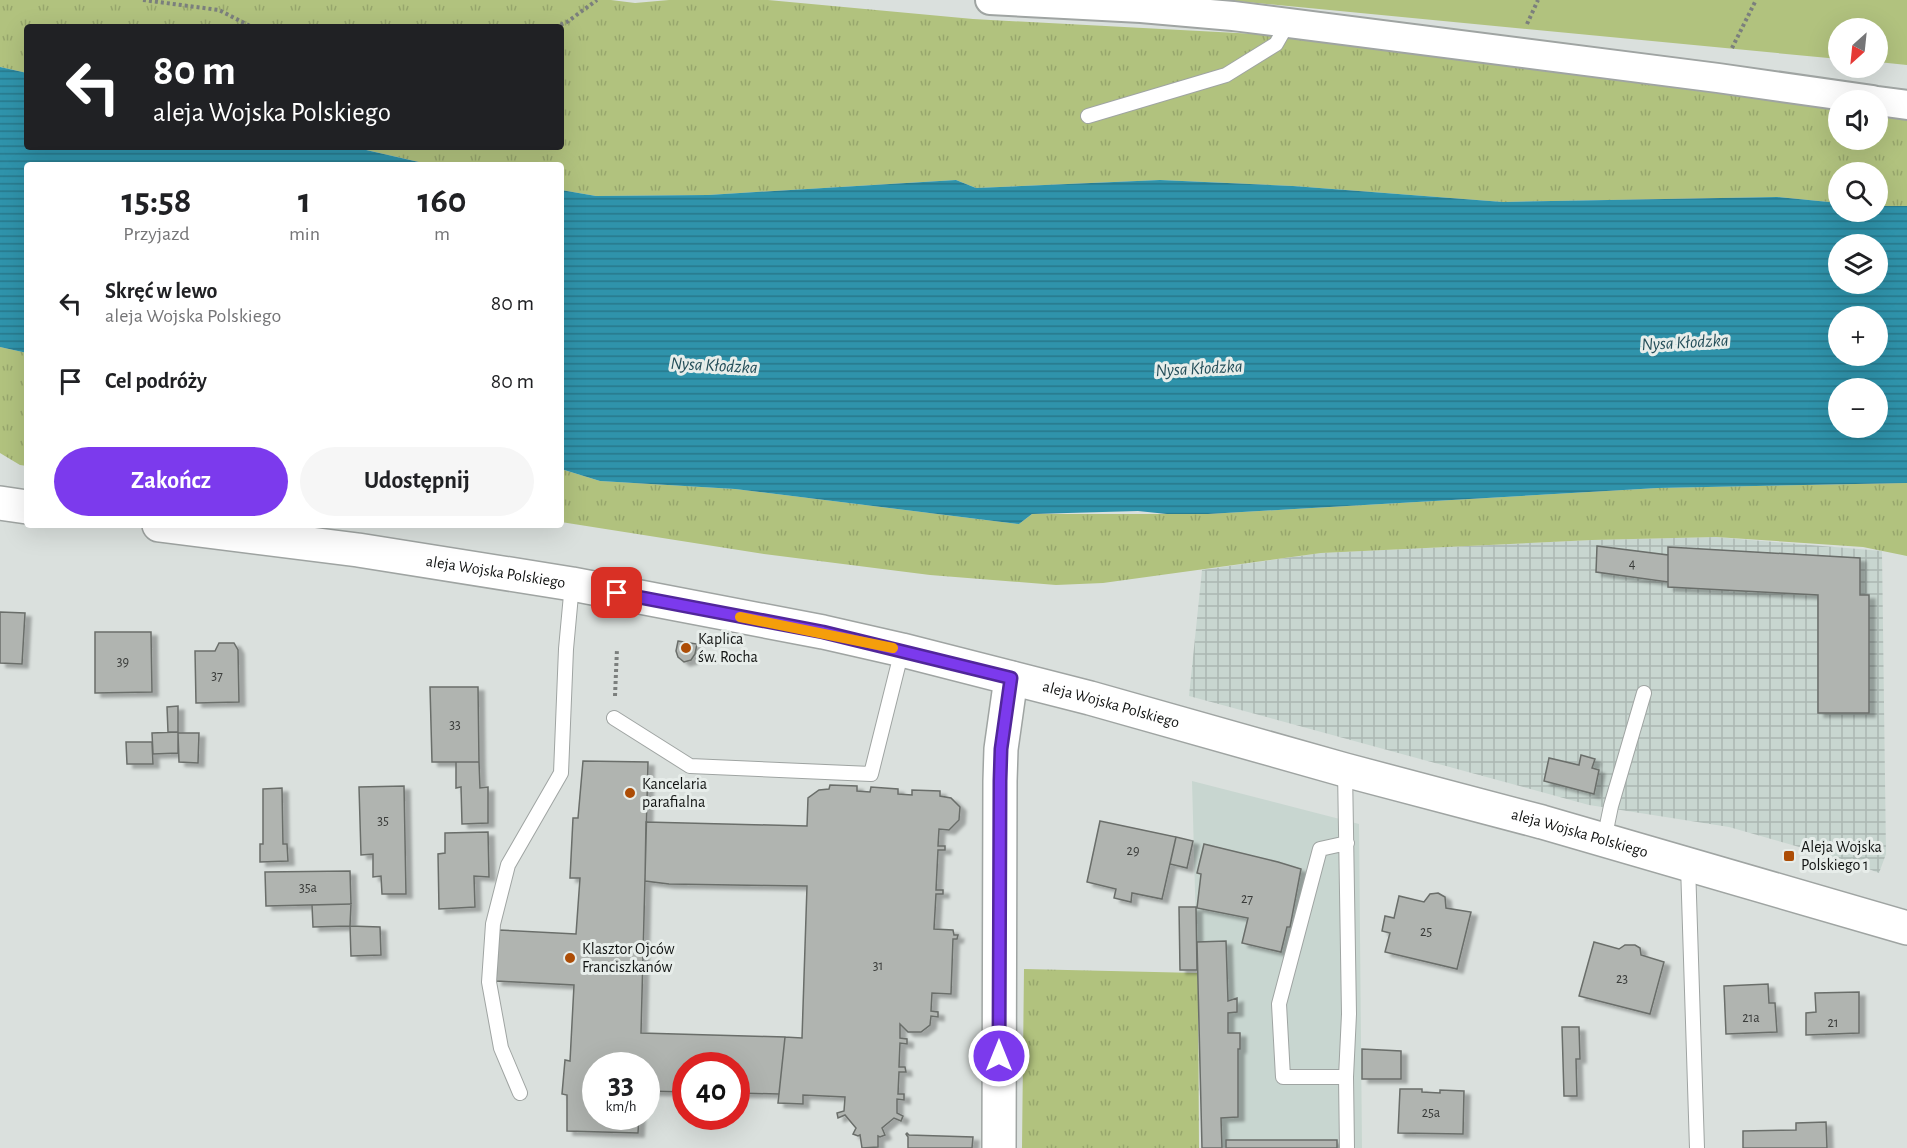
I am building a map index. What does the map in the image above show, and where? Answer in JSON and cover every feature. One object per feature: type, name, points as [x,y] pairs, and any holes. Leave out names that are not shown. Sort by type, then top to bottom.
[{"type":"street","points":[[990,0],[1233,15],[1828,94]]},
{"type":"street","points":[[1888,102],[1907,105]]},
{"type":"street","points":[[0,503],[24,507]]},
{"type":"street","name":"aleja Wojska Polskiego","points":[[183,528],[358,550],[572,584],[823,632],[902,650],[1604,840],[1907,928]]},
{"type":"street","points":[[999,1148],[1000,781],[1001,749],[1011,678]]},
{"type":"lane","points":[[1088,116],[1226,75],[1276,44],[1288,23]]},
{"type":"lane","points":[[520,1093],[501,1048],[489,982],[493,924],[508,865],[561,773],[566,649],[572,584]]},
{"type":"lane","points":[[614,718],[690,766],[871,774],[902,650]]},
{"type":"lane","points":[[1604,840],[1611,806],[1644,693]]},
{"type":"lane","points":[[1345,770],[1349,1014],[1346,1077],[1347,1148]]},
{"type":"lane","points":[[1346,1077],[1283,1077],[1280,1004],[1320,849],[1347,843]]},
{"type":"lane","points":[[1688,864],[1697,1148]]},
{"type":"path","points":[[143,0],[219,10],[246,24]]},
{"type":"path","points":[[562,24],[597,0]]},
{"type":"path","points":[[1718,78],[1756,0]]},
{"type":"path","points":[[614,718],[617,649]]},
{"type":"shaded area","points":[[1716,537],[1882,551],[1886,854],[1879,873],[1845,860],[1729,827],[1589,805],[1189,696],[1202,570],[1321,553],[1592,540]]},
{"type":"shaded area","points":[[1192,781],[1359,824],[1362,1148],[1202,1148]]},
{"type":"green space","points":[[0,0],[611,0],[635,3],[669,0],[768,0],[973,19],[1256,34],[1828,108],[1828,150],[1888,150],[1888,115],[1907,117],[1907,206],[1888,206],[1888,162],[1828,162],[1828,202],[1777,197],[1503,202],[1293,186],[1160,180],[976,188],[956,180],[708,195],[596,196],[564,191],[564,162],[419,162],[366,150],[564,150],[564,24],[24,24],[24,72],[0,67]]},
{"type":"green space","points":[[1225,0],[1907,0],[1907,65],[1888,63],[1888,18],[1828,18],[1828,58]]},
{"type":"green space","points":[[0,347],[24,352],[24,466],[0,453]]},
{"type":"green space","points":[[564,470],[600,481],[735,489],[1019,524],[1032,514],[1208,514],[1658,488],[1907,483],[1907,556],[1863,547],[1716,537],[1592,540],[1321,553],[1103,583],[1056,585],[930,575],[764,554],[564,522]]},
{"type":"green space","points":[[1024,969],[1198,973],[1199,1148],[1022,1148]]},
{"type":"water","points":[[0,67],[24,72],[24,150],[366,150],[419,162],[24,162],[24,352],[0,347]]},
{"type":"water","name":"Nysa Kłodzka","points":[[956,180],[976,188],[1160,180],[1293,186],[1503,202],[1777,197],[1828,202],[1828,222],[1888,222],[1888,206],[1907,206],[1907,483],[1658,488],[1208,514],[1138,511],[1032,514],[1019,524],[735,489],[600,481],[564,470],[564,191],[596,196],[708,195]]},
{"type":"building","points":[[1597,546],[1668,555],[1668,582],[1596,572]]},
{"type":"building","points":[[1668,547],[1860,558],[1860,595],[1869,595],[1869,713],[1818,713],[1818,595],[1668,587]]},
{"type":"building","points":[[0,612],[25,613],[22,664],[0,663]]},
{"type":"building","points":[[95,632],[151,632],[152,692],[95,693]]},
{"type":"building","name":"Kaplica św. Rocha","points":[[678,641],[697,644],[691,660],[684,662],[678,657],[676,651]]},
{"type":"building","points":[[219,643],[234,643],[238,650],[239,702],[196,703],[195,651],[215,651]]},
{"type":"building","points":[[430,687],[478,687],[479,762],[432,762]]},
{"type":"building","points":[[178,706],[178,732],[168,732],[167,707]]},
{"type":"building","points":[[178,732],[178,753],[153,754],[152,733]]},
{"type":"building","points":[[178,733],[199,733],[198,763],[179,762]]},
{"type":"building","points":[[126,742],[152,742],[153,764],[127,764]]},
{"type":"building","points":[[1581,755],[1595,759],[1592,768],[1599,770],[1594,794],[1544,781],[1549,758],[1579,765]]},
{"type":"building","name":"Klasztor Ojców Franciszkanów","points":[[583,761],[648,762],[641,1033],[785,1037],[779,1094],[750,1093],[750,1052],[672,1052],[672,1092],[660,1091],[660,1052],[582,1052],[582,1130],[638,1130],[638,1133],[567,1131],[567,1095],[562,1094],[565,1060],[570,1061],[574,985],[496,981],[499,930],[576,934],[580,878],[570,878],[573,818],[578,818]]},
{"type":"building","points":[[456,762],[479,762],[480,788],[488,787],[488,823],[462,824],[461,787],[456,788]]},
{"type":"building","points":[[830,785],[857,786],[857,791],[870,792],[871,787],[898,789],[898,794],[912,795],[912,790],[940,791],[940,796],[951,798],[960,807],[959,820],[949,830],[939,829],[938,846],[945,846],[945,850],[938,850],[936,890],[943,890],[943,894],[936,894],[934,929],[953,930],[954,935],[958,935],[957,939],[953,939],[951,994],[932,993],[931,1011],[938,1012],[938,1017],[931,1016],[930,1025],[921,1032],[908,1032],[900,1024],[900,1038],[907,1039],[907,1044],[900,1043],[899,1067],[905,1067],[906,1072],[899,1072],[898,1094],[904,1094],[904,1100],[897,1099],[897,1113],[903,1116],[901,1121],[894,1118],[882,1128],[885,1135],[878,1136],[878,1147],[862,1148],[860,1135],[853,1134],[856,1128],[845,1115],[838,1118],[837,1113],[844,1111],[845,1097],[803,1095],[803,1104],[778,1103],[785,1037],[802,1038],[807,886],[669,884],[645,881],[646,822],[807,826],[808,798],[819,790],[829,789]]},
{"type":"building","points":[[404,786],[406,894],[382,894],[381,876],[373,877],[373,854],[361,855],[359,787]]},
{"type":"building","points":[[282,788],[283,844],[287,844],[288,861],[260,862],[260,844],[263,844],[263,789]]},
{"type":"building","points":[[1100,821],[1176,837],[1162,899],[1132,893],[1131,902],[1114,898],[1116,889],[1087,882]]},
{"type":"building","points":[[488,832],[489,877],[474,876],[475,907],[439,909],[438,854],[445,853],[445,833]]},
{"type":"building","points":[[1176,837],[1193,841],[1187,868],[1170,864]]},
{"type":"building","points":[[1204,844],[1301,869],[1290,927],[1287,927],[1281,952],[1242,943],[1248,918],[1197,908],[1201,874],[1197,873]]},
{"type":"building","points":[[350,871],[351,904],[266,906],[265,872]]},
{"type":"building","points":[[1438,893],[1445,897],[1446,908],[1471,912],[1457,969],[1385,952],[1390,933],[1382,931],[1385,916],[1394,918],[1399,896],[1424,902],[1430,894]]},
{"type":"building","points":[[351,904],[350,926],[313,927],[312,905]]},
{"type":"building","points":[[1179,907],[1196,907],[1197,970],[1180,970]]},
{"type":"building","points":[[350,926],[380,927],[381,955],[351,956]]},
{"type":"building","points":[[1226,941],[1228,1001],[1237,998],[1237,1012],[1228,1013],[1228,1033],[1240,1033],[1238,1117],[1221,1118],[1222,1148],[1202,1148],[1197,942]]},
{"type":"building","points":[[1594,942],[1619,949],[1625,945],[1635,945],[1640,948],[1641,955],[1664,962],[1650,1014],[1579,996]]},
{"type":"building","points":[[1768,984],[1769,1003],[1775,1003],[1777,1032],[1726,1034],[1724,986]]},
{"type":"building","points":[[1859,992],[1859,1033],[1806,1035],[1806,1013],[1816,1012],[1815,993]]},
{"type":"building","points":[[1562,1027],[1579,1027],[1580,1059],[1576,1059],[1577,1096],[1564,1096]]},
{"type":"building","points":[[1362,1049],[1401,1051],[1401,1079],[1362,1079]]},
{"type":"building","points":[[1400,1089],[1422,1089],[1422,1092],[1440,1093],[1440,1090],[1464,1091],[1463,1134],[1398,1133]]},
{"type":"building","points":[[1826,1122],[1827,1148],[1743,1148],[1743,1131],[1796,1130],[1796,1123]]},
{"type":"building","points":[[907,1133],[909,1135],[973,1137],[972,1148],[908,1148]]},
{"type":"building","points":[[1226,1140],[1337,1140],[1337,1148],[1226,1148]]},
{"type":"slow traffic","points":[[740,617],[893,648]]},
{"type":"place","name":"Kaplica św. Rocha","points":[[686,648]]},
{"type":"place","name":"Kancelaria parafialna","points":[[630,793]]},
{"type":"place","name":"Aleja Wojska Polskiego 1","points":[[1789,856]]},
{"type":"place","name":"Klasztor Ojców Franciszkanów","points":[[570,958]]},
{"type":"route","points":[[617,593],[823,632],[1011,678],[1001,749],[999,1056]]}]
